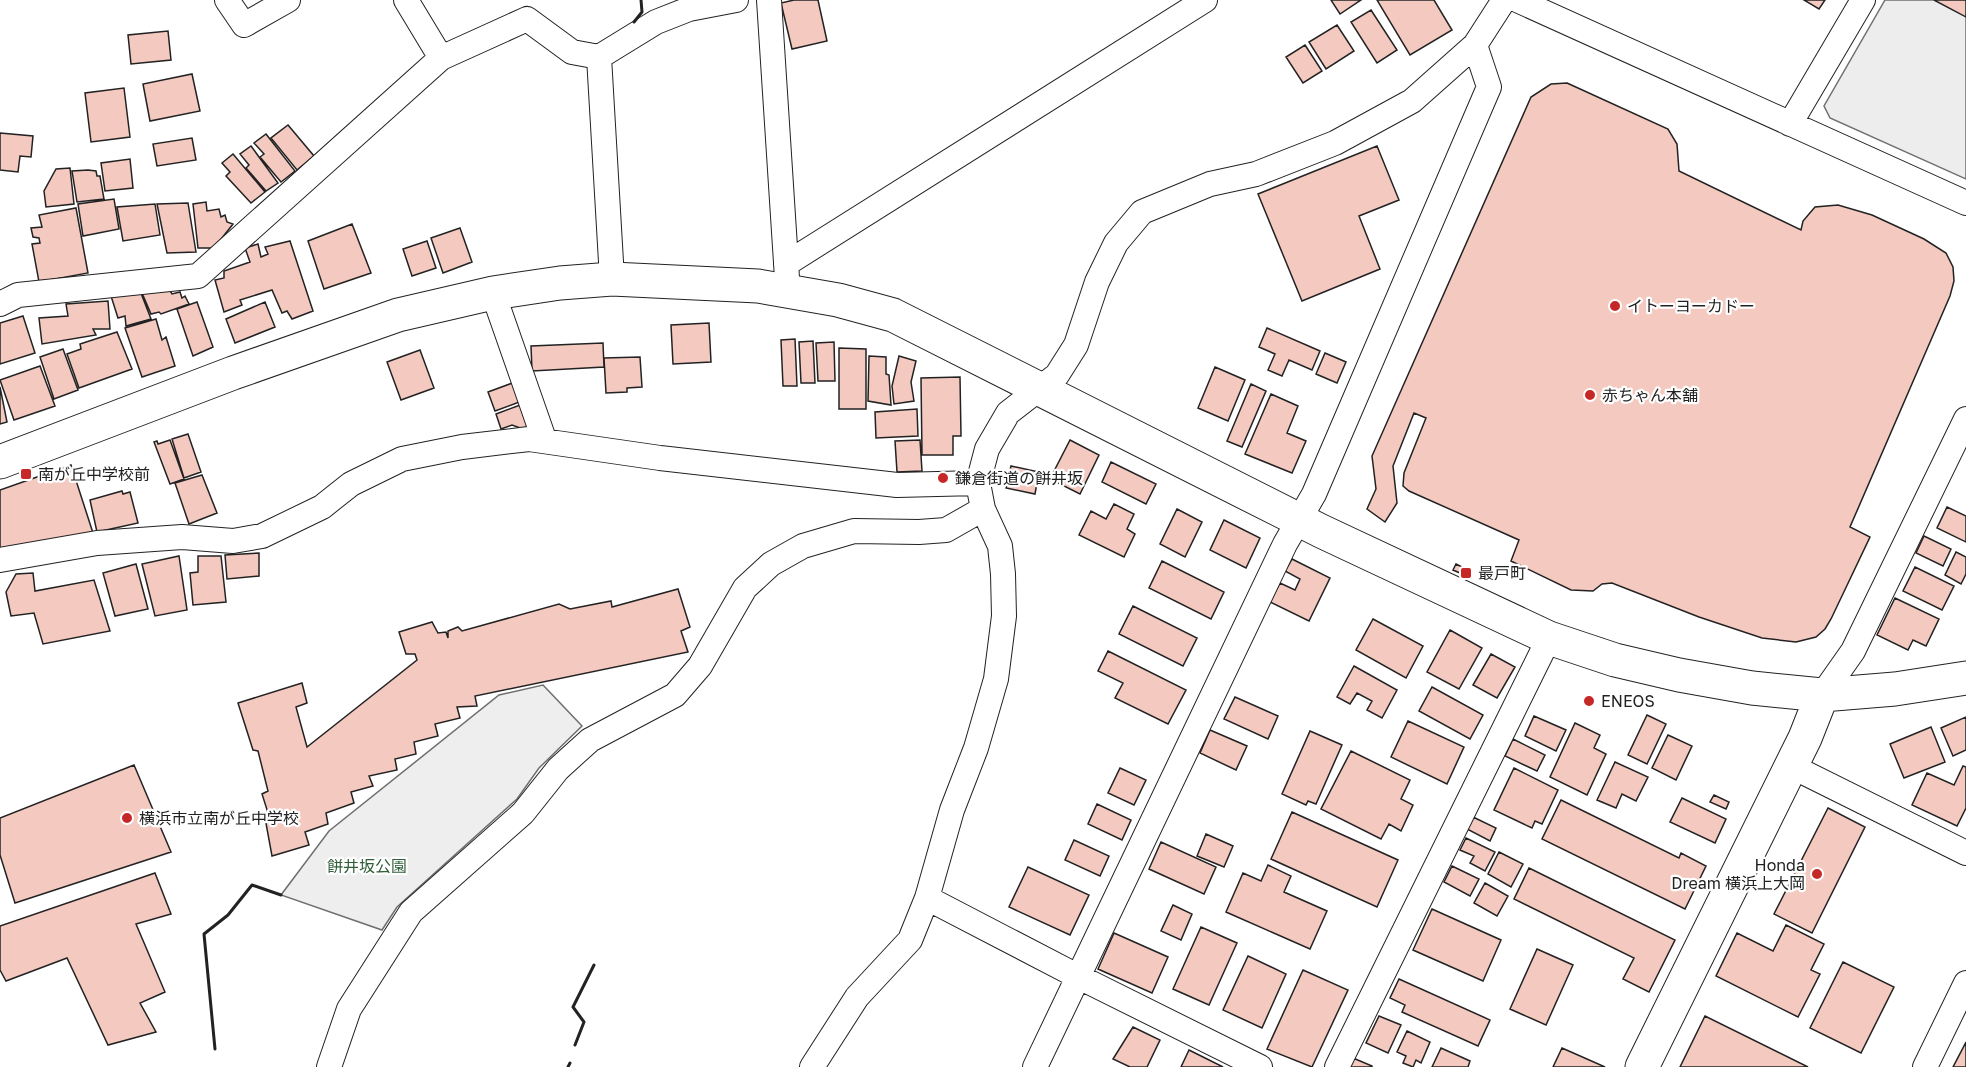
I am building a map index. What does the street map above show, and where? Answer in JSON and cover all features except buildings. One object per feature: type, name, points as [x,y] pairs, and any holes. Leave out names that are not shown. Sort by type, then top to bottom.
[{"type":"street","points":[[227,0],[244,25],[288,0]]},
{"type":"street","points":[[405,0],[441,58]]},
{"type":"street","points":[[0,304],[18,295],[198,276],[441,58],[527,19],[572,52],[599,57],[656,22],[689,9],[736,0]]},
{"type":"street","points":[[768,0],[787,278]]},
{"type":"street","points":[[0,462],[233,373],[398,315],[493,293],[560,283],[612,279],[758,286],[787,278],[1205,0]]},
{"type":"street","points":[[812,1067],[857,996],[910,940],[927,898],[951,810],[976,748],[996,679],[1004,616],[1003,574],[1000,546],[982,509],[978,483],[987,449],[1008,413],[1022,400],[1041,390],[1057,375],[1076,345],[1097,282],[1116,243],[1142,212],[1210,184],[1256,174],[1335,143],[1412,101],[1475,45],[1504,0]]},
{"type":"street","points":[[1517,0],[1966,202]]},
{"type":"street","points":[[1790,124],[1863,0]]},
{"type":"street","points":[[1035,1067],[1298,520],[1314,494],[1489,87],[1475,45]]},
{"type":"street","points":[[599,57],[612,279]]},
{"type":"street","points":[[787,278],[838,300],[892,315],[1298,520],[1549,638],[1616,660],[1679,675],[1822,695],[1895,689],[1966,678]]},
{"type":"street","points":[[493,293],[544,440]]},
{"type":"street","points":[[1642,1067],[1791,766],[1822,695],[1853,651],[1966,419]]},
{"type":"street","points":[[0,560],[98,543],[182,537],[233,541],[262,536],[322,507],[351,484],[402,459],[462,447],[544,440],[660,458],[897,485],[978,483]]},
{"type":"street","points":[[329,1067],[349,1009],[411,912],[523,813],[558,769],[590,740],[675,695],[700,666],[745,588],[771,564],[802,546],[854,531],[946,530],[982,509]]},
{"type":"street","points":[[1337,1067],[1549,638]]},
{"type":"street","points":[[1791,766],[1966,853]]},
{"type":"street","points":[[927,898],[1260,1067]]},
{"type":"street","points":[[1924,1067],[1966,984]]},
{"type":"green space","name":"餅井坂公園","points":[[543,685],[582,726],[539,768],[517,799],[397,907],[382,930],[281,895],[329,831],[499,695]]},
{"type":"shaded area","points":[[1885,0],[1966,0],[1966,179],[1830,118],[1824,106]]},
{"type":"wall","points":[[634,22],[642,12],[641,0]]},
{"type":"wall","points":[[215,1049],[204,934],[228,915],[252,885],[281,895]]},
{"type":"wall","points":[[575,1045],[584,1022],[573,1007],[594,965]]},
{"type":"wall","points":[[568,1067],[570,1063]]},
{"type":"place","name":"イトーヨーカドー","points":[[1615,306]]},
{"type":"place","name":"赤ちゃん本舗","points":[[1590,395]]},
{"type":"place","name":"南が丘中学校前","points":[[26,474]]},
{"type":"place","name":"鎌倉街道の餅井坂","points":[[943,478]]},
{"type":"place","name":"最戸町","points":[[1466,573]]},
{"type":"place","name":"ENEOS","points":[[1589,701]]},
{"type":"place","name":"横浜市立南が丘中学校","points":[[127,818]]},
{"type":"place","name":"Honda Dream 横浜上大岡","points":[[1817,874]]}]
